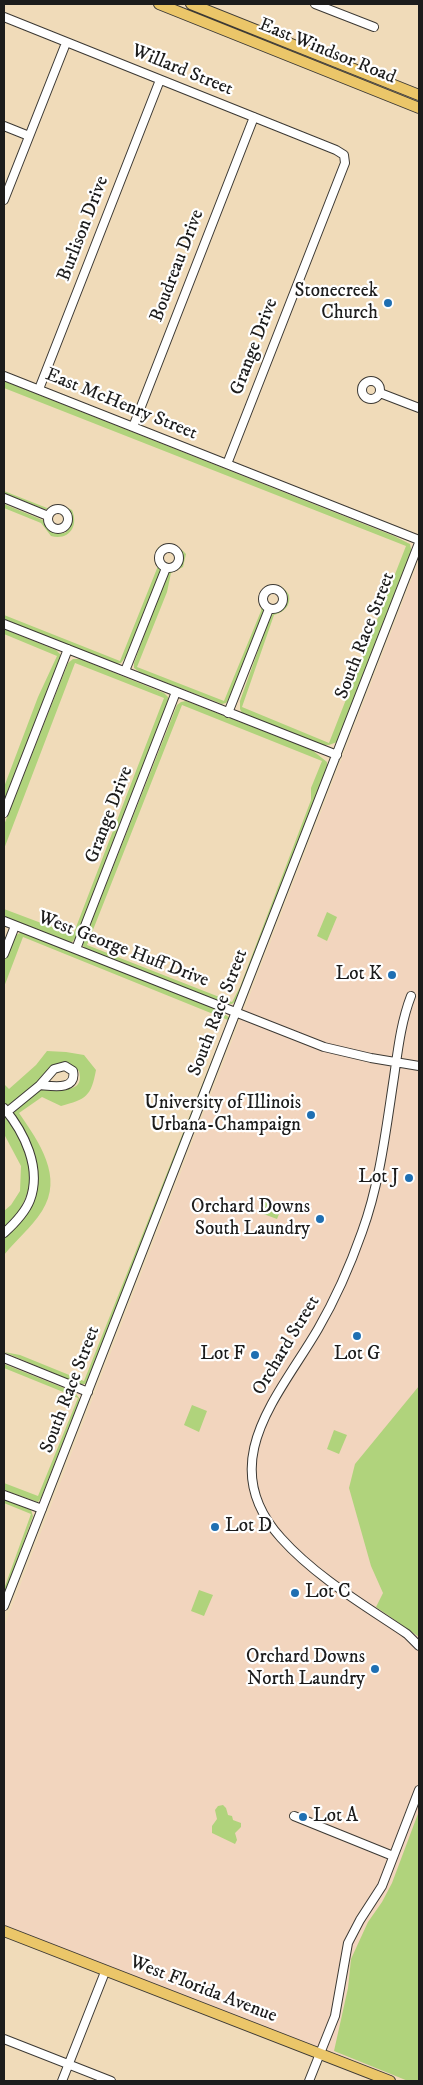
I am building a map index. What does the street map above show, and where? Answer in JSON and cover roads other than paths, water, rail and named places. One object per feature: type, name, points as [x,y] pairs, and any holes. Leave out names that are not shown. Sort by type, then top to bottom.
[{"type":"main road","name":"East Windsor Road","points":[[159,4],[419,108]]},
{"type":"main road","name":"East Windsor Road","points":[[191,4],[419,95]]},
{"type":"main road","name":"West Florida Avenue","points":[[4,1931],[105,1972],[390,2081]]},
{"type":"street","points":[[316,4],[374,27]]},
{"type":"street","name":"Willard Street","points":[[4,18],[336,150],[344,155],[345,158]]},
{"type":"street","points":[[4,200],[66,43]]},
{"type":"street","name":"Burlison Drive","points":[[39,389],[160,80]]},
{"type":"street","name":"Boudreau Drive","points":[[133,427],[254,117]]},
{"type":"street","points":[[4,126],[29,136]]},
{"type":"street","name":"Grange Drive","points":[[227,464],[345,163],[345,158]]},
{"type":"street","name":"East McHenry Street","points":[[4,376],[419,541]]},
{"type":"street","points":[[380,393],[419,408]]},
{"type":"street","points":[[4,498],[48,516]]},
{"type":"street","name":"South Race Street","points":[[4,1606],[419,541]]},
{"type":"street","points":[[124,671],[166,568]]},
{"type":"street","points":[[228,713],[269,609]]},
{"type":"street","points":[[4,624],[337,755]]},
{"type":"street","points":[[4,813],[68,649]]},
{"type":"street","name":"Grange Drive","points":[[76,949],[176,692]]},
{"type":"street","name":"West George Huff Drive","points":[[4,921],[324,1047],[395,1063],[419,1066]]},
{"type":"street","points":[[4,954],[14,926]]},
{"type":"street","name":"Orchard Street","points":[[411,996],[401,1030],[395,1063],[380,1167],[366,1220],[344,1277],[327,1314],[260,1426],[252,1454],[251,1469],[259,1506],[281,1539],[311,1567],[407,1634],[419,1646]]},
{"type":"street","points":[[4,1233],[26,1209],[30,1200],[34,1179],[29,1151],[24,1137],[6,1110],[40,1085]]},
{"type":"street","points":[[4,1358],[88,1392]]},
{"type":"street","points":[[4,1495],[42,1509]]},
{"type":"street","points":[[309,2081],[339,2000],[348,1943],[360,1920],[380,1891],[419,1790]]},
{"type":"street","points":[[294,1816],[393,1856]]},
{"type":"street","points":[[62,2081],[105,1972]]},
{"type":"street","points":[[4,2039],[111,2081]]},
{"type":"place","name":"Stonecreek Church","points":[[388,303]]},
{"type":"place","name":"Lot K","points":[[392,975]]},
{"type":"place","name":"University of Illinois Urbana-Champaign","points":[[311,1115]]},
{"type":"place","name":"Lot J","points":[[409,1178]]},
{"type":"place","name":"Orchard Downs South Laundry","points":[[320,1219]]},
{"type":"place","name":"Lot G","points":[[357,1336]]},
{"type":"place","name":"Lot F","points":[[255,1355]]},
{"type":"place","name":"Lot D","points":[[215,1527]]},
{"type":"place","name":"Lot C","points":[[295,1593]]},
{"type":"place","name":"Orchard Downs North Laundry","points":[[375,1669]]},
{"type":"place","name":"Lot A","points":[[303,1817]]}]
